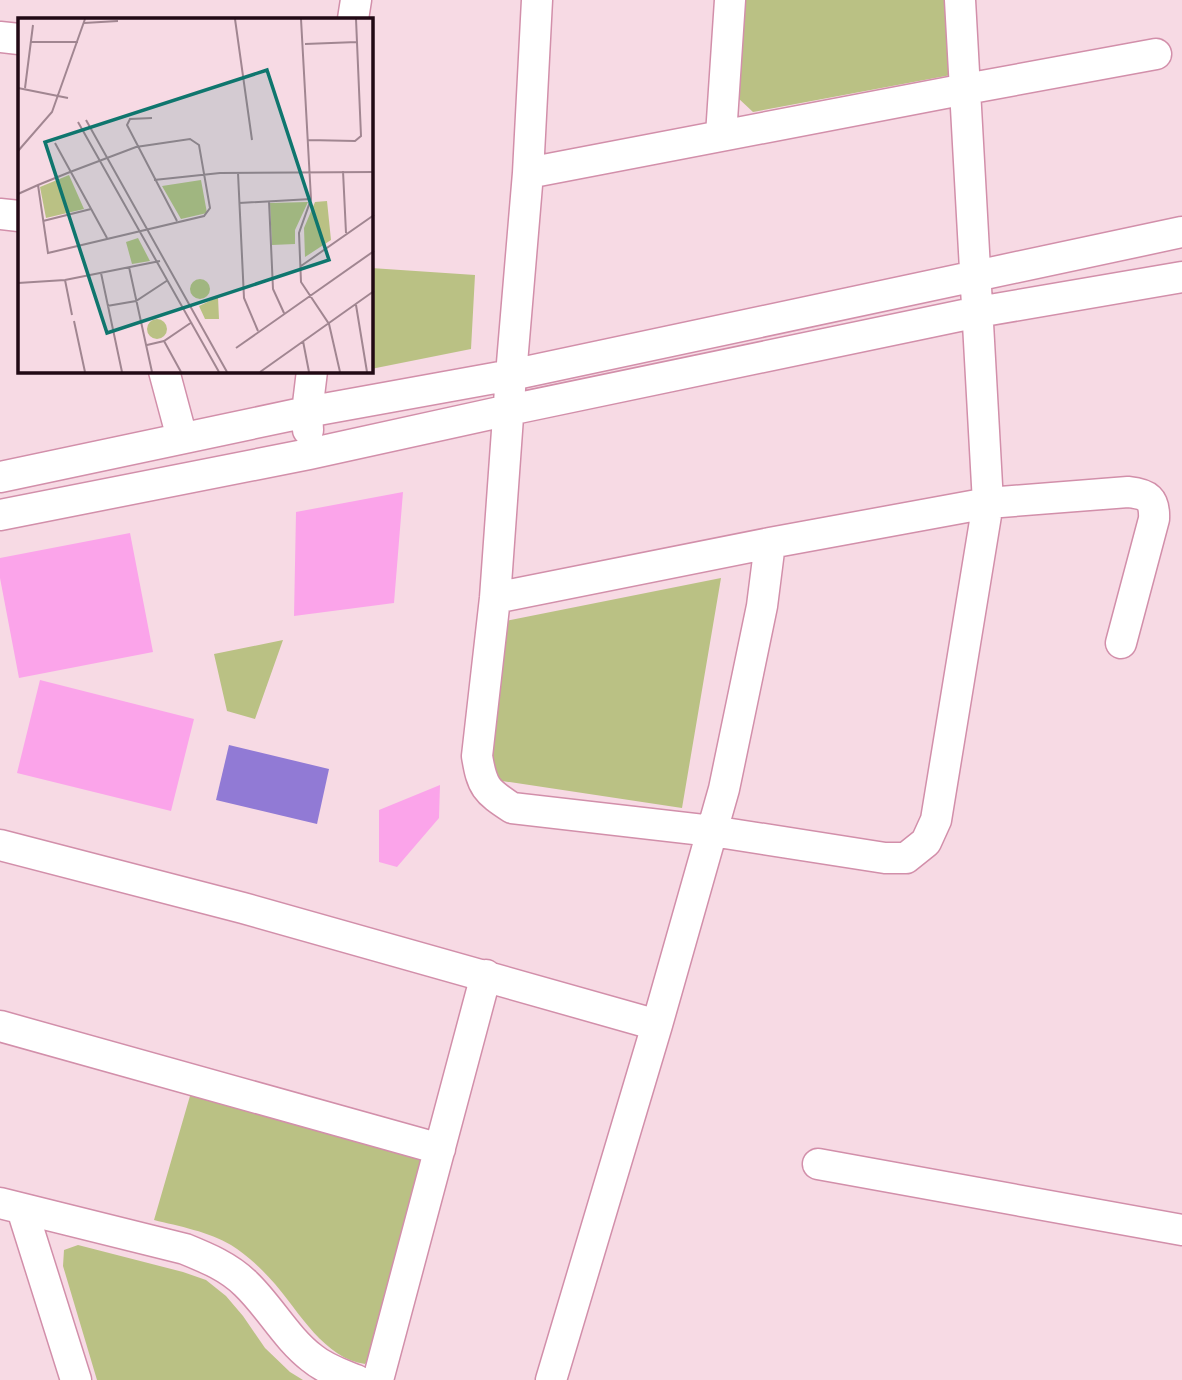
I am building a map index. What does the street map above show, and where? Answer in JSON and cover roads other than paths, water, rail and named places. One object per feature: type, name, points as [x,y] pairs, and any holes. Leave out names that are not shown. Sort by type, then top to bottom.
[{"type":"street","points":[[353,18],[356,0]]},
{"type":"street","points":[[537,0],[528,173],[495,598],[477,756],[481,779],[493,795],[512,808],[712,831],[885,858],[906,858],[926,842],[936,820],[988,503],[960,0]]},
{"type":"street","points":[[722,135],[730,0]]},
{"type":"street","points":[[0,37],[18,39]]},
{"type":"street","points":[[528,173],[1156,54]]},
{"type":"street","points":[[0,214],[18,216]]},
{"type":"street","points":[[0,477],[307,412],[511,375],[1182,232]]},
{"type":"street","points":[[0,514],[309,454],[978,312],[1182,277]]},
{"type":"street","points":[[165,373],[182,438]]},
{"type":"street","points":[[309,454],[307,412],[312,373]]},
{"type":"street","points":[[495,598],[988,503],[1141,493],[1150,499],[1155,507],[1154,519],[1121,643]]},
{"type":"street","points":[[551,1380],[724,789],[760,619],[770,543]]},
{"type":"street","points":[[0,845],[243,908],[657,1025]]},
{"type":"street","points":[[379,1380],[485,975]]},
{"type":"street","points":[[0,1026],[440,1149]]},
{"type":"street","points":[[818,1164],[1182,1230]]},
{"type":"street","points":[[11,1206],[76,1380]]},
{"type":"street","points":[[11,1206],[185,1250],[227,1268],[247,1284],[295,1342],[313,1359],[356,1380]]}]
